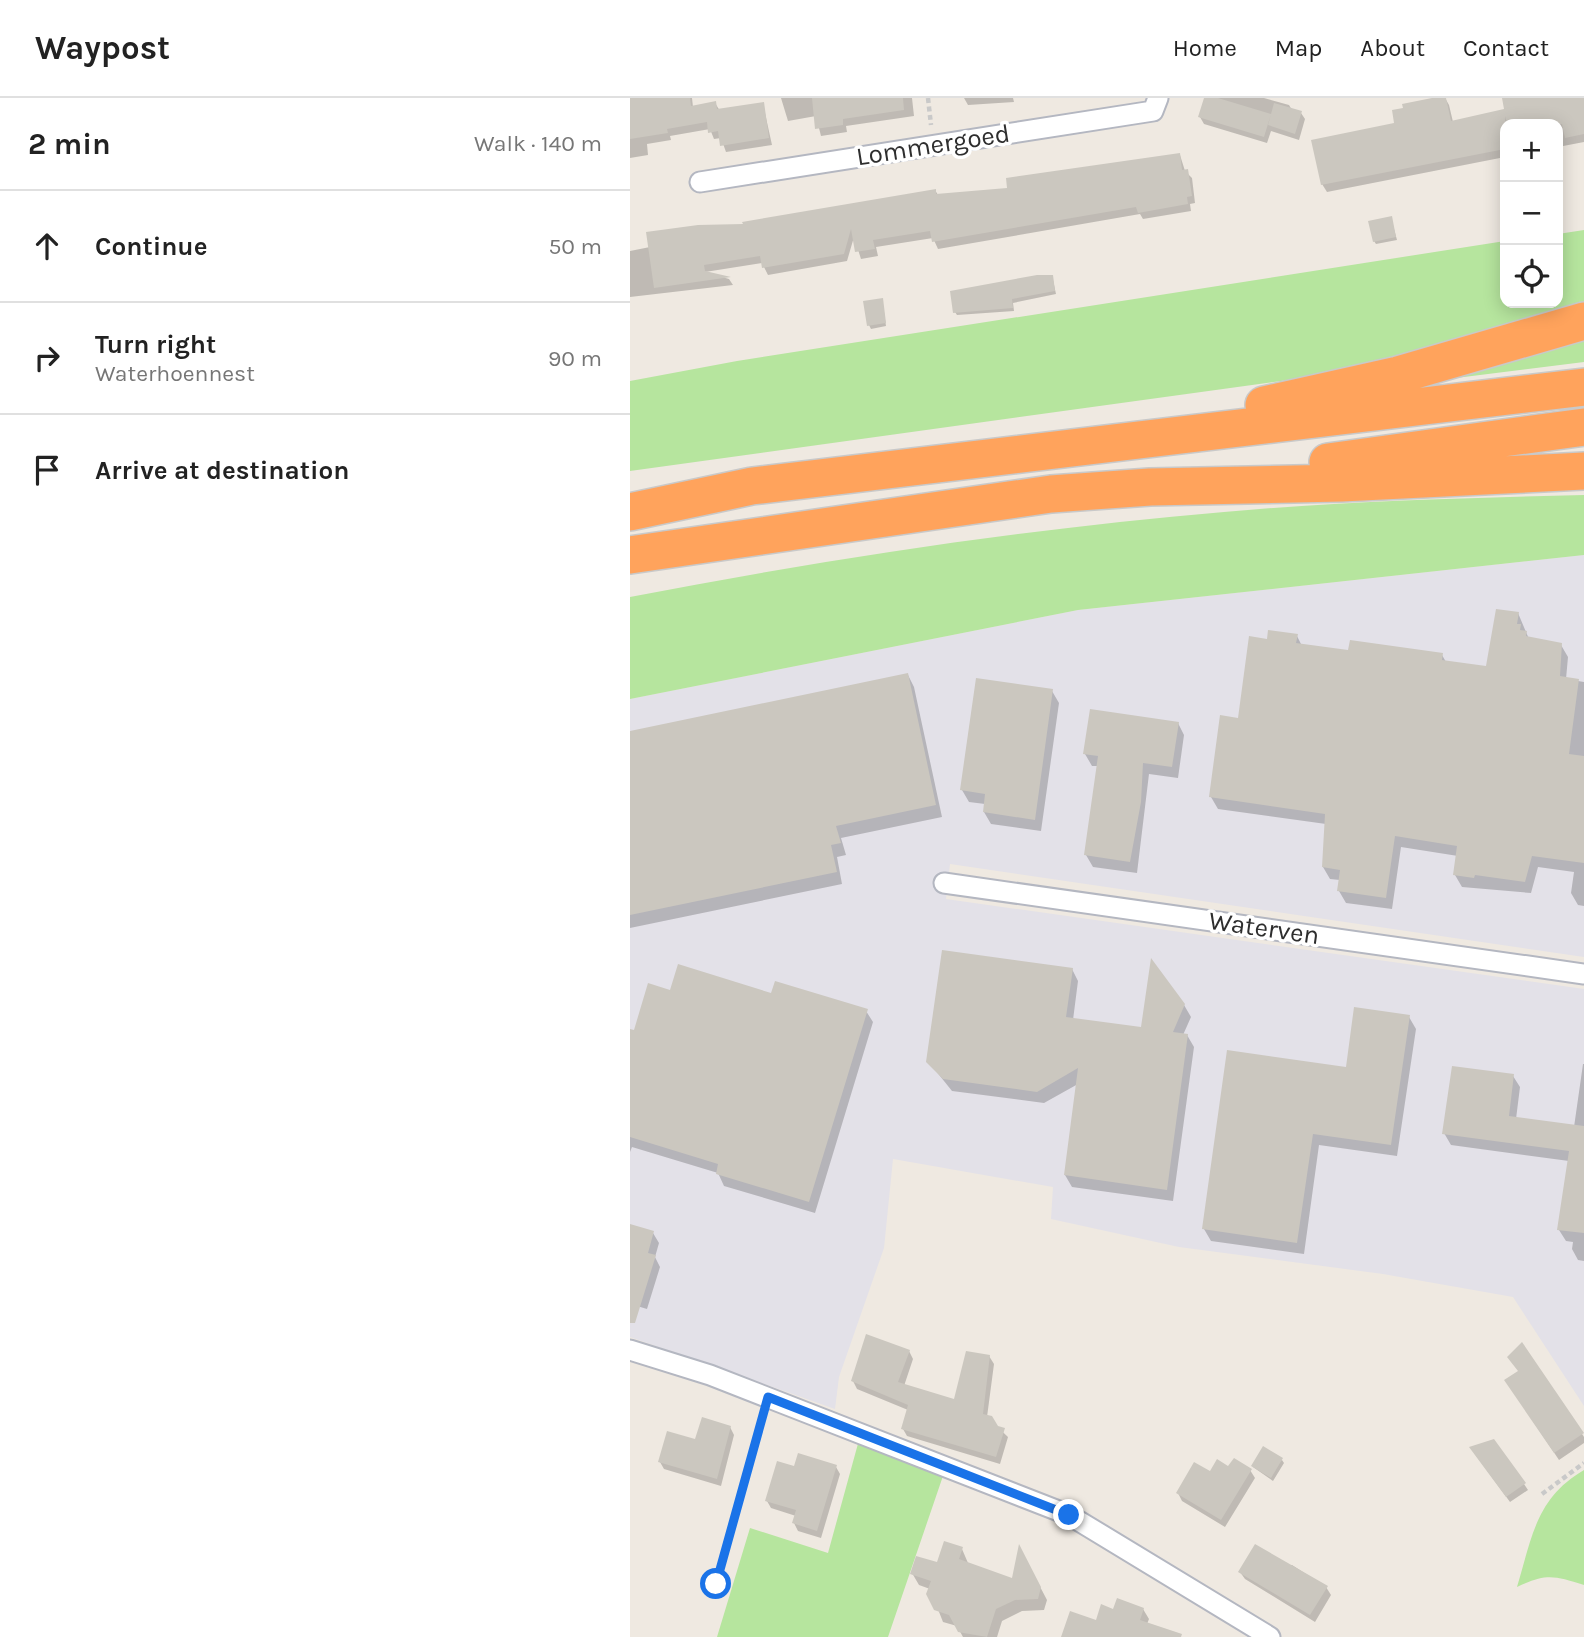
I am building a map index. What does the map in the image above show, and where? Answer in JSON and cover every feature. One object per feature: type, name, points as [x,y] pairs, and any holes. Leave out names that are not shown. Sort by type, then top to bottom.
[{"type":"highway","points":[[1101,444],[1398,375],[1584,321]]},
{"type":"highway","points":[[630,512],[752,486],[1584,387]]},
{"type":"highway","points":[[630,555],[1051,494],[1150,486],[1584,427]]},
{"type":"highway","points":[[1150,486],[1341,483],[1584,471]]},
{"type":"highway","points":[[630,492],[718,478],[752,486]]},
{"type":"street","name":"Lommergoed","points":[[700,181],[1153,111],[1158,98]]},
{"type":"street","name":"Waterven","points":[[944,883],[1584,974]]},
{"type":"street","points":[[630,1350],[768,1397],[1069,1515],[1270,1637]]},
{"type":"path","points":[[716,1584],[768,1397]]},
{"type":"path","points":[[1542,1494],[1584,1463]]},
{"type":"shaded area","points":[[1584,555],[1584,957],[950,864],[946,899],[1584,989],[1584,1406],[1513,1297],[1383,1274],[1179,1247],[1051,1219],[1053,1187],[893,1159],[884,1248],[839,1377],[835,1409],[630,1337],[630,699],[1078,610]]},
{"type":"green space","points":[[1584,230],[1584,304],[1445,345],[1324,375],[630,471],[630,381],[737,361],[1500,242],[1500,308],[1563,308],[1563,233]]},
{"type":"green space","points":[[1584,336],[1584,362],[1408,384]]},
{"type":"green space","points":[[1584,495],[1584,555],[1078,610],[630,699],[630,597],[926,547],[1149,519],[1359,503]]},
{"type":"green space","points":[[859,1440],[944,1473],[888,1637],[717,1637],[750,1528],[828,1553]]},
{"type":"green space","points":[[1584,1470],[1584,1585],[1550,1577],[1517,1587],[1532,1535],[1546,1506],[1555,1493]]},
{"type":"building","points":[[630,98],[690,98],[691,106],[716,101],[717,109],[764,102],[769,138],[720,146],[718,131],[708,133],[707,122],[667,129],[668,133],[630,139]]},
{"type":"building","points":[[812,98],[903,98],[904,110],[843,119],[843,125],[815,129]]},
{"type":"building","points":[[1204,98],[1218,98],[1271,114],[1264,137],[1198,117]]},
{"type":"building","points":[[1446,98],[1451,121],[1504,109],[1502,98],[1584,98],[1584,134],[1565,138],[1563,119],[1506,119],[1505,116],[1505,119],[1500,119],[1500,150],[1321,185],[1311,140],[1394,123],[1392,110],[1403,108],[1402,104]]},
{"type":"building","points":[[1274,103],[1302,111],[1295,134],[1268,125]]},
{"type":"building","points":[[1180,153],[1182,170],[1188,169],[1192,196],[1187,197],[1188,204],[1138,213],[1136,207],[932,242],[930,231],[873,240],[875,249],[855,252],[851,229],[844,254],[762,268],[760,256],[704,265],[705,271],[731,277],[654,288],[646,232],[698,225],[743,224],[742,222],[936,189],[936,194],[1007,188],[1006,178]]},
{"type":"building","points":[[1392,216],[1396,237],[1373,242],[1368,221]]},
{"type":"building","points":[[1037,275],[1053,275],[1055,291],[1012,299],[1013,308],[953,313],[950,291]]},
{"type":"building","points":[[883,298],[886,323],[867,326],[863,301]]},
{"type":"building","points":[[1496,609],[1519,612],[1517,624],[1521,624],[1520,630],[1527,631],[1526,636],[1562,643],[1560,676],[1579,679],[1569,754],[1584,756],[1584,863],[1532,856],[1525,882],[1475,875],[1474,878],[1453,875],[1457,846],[1395,836],[1386,898],[1337,891],[1340,870],[1322,867],[1325,814],[1209,797],[1220,715],[1238,718],[1249,636],[1267,639],[1268,630],[1298,634],[1296,643],[1348,650],[1350,640],[1443,653],[1442,660],[1486,666]]},
{"type":"building","points":[[908,673],[936,805],[836,826],[841,843],[831,845],[837,872],[630,915],[630,731]]},
{"type":"building","points":[[976,678],[1053,689],[1035,820],[983,812],[985,794],[960,790]]},
{"type":"building","points":[[1090,709],[1179,722],[1172,767],[1143,763],[1141,802],[1130,862],[1084,855],[1098,756],[1083,754]]},
{"type":"building","points":[[942,950],[1073,968],[1066,1017],[1141,1027],[1151,958],[1185,1004],[1173,1032],[1188,1034],[1167,1190],[1064,1175],[1078,1068],[1037,1092],[943,1079],[926,1062]]},
{"type":"building","points":[[678,964],[771,993],[775,981],[868,1009],[809,1202],[716,1174],[718,1164],[630,1137],[630,1029],[634,1030],[648,983],[670,990]]},
{"type":"building","points":[[1354,1007],[1410,1015],[1391,1145],[1313,1134],[1297,1243],[1202,1229],[1227,1050],[1346,1067]]},
{"type":"building","points":[[1452,1066],[1514,1074],[1509,1116],[1584,1126],[1584,1233],[1557,1230],[1569,1151],[1442,1134]]},
{"type":"building","points":[[630,1224],[654,1231],[648,1253],[656,1255],[635,1323],[630,1323]]},
{"type":"building","points":[[866,1334],[910,1350],[898,1382],[954,1399],[966,1351],[990,1355],[983,1414],[992,1416],[998,1426],[1005,1428],[996,1457],[901,1429],[908,1405],[851,1381]]},
{"type":"building","points":[[1522,1342],[1584,1433],[1554,1453],[1504,1380],[1518,1371],[1507,1357]]},
{"type":"building","points":[[702,1417],[731,1426],[717,1479],[658,1462],[667,1431],[695,1439]]},
{"type":"building","points":[[1494,1439],[1526,1483],[1506,1497],[1469,1447]]},
{"type":"building","points":[[1263,1446],[1283,1458],[1271,1478],[1251,1466]]},
{"type":"building","points":[[798,1453],[837,1465],[817,1531],[792,1523],[796,1510],[765,1501],[777,1461],[794,1466]]},
{"type":"building","points":[[1234,1458],[1252,1469],[1221,1520],[1176,1493],[1194,1462],[1210,1471],[1217,1459],[1228,1466]]},
{"type":"building","points":[[944,1541],[963,1547],[959,1559],[1012,1578],[1019,1544],[1041,1587],[1038,1599],[1015,1600],[996,1609],[987,1637],[958,1632],[949,1615],[934,1610],[926,1594],[931,1581],[910,1574],[916,1556],[937,1562]]},
{"type":"building","points":[[1255,1544],[1328,1586],[1310,1615],[1238,1572]]},
{"type":"building","points":[[1117,1598],[1144,1608],[1140,1620],[1182,1634],[1181,1637],[1061,1637],[1070,1611],[1096,1620],[1101,1604],[1113,1609]]},
{"type":"route","points":[[716,1584],[768,1397],[1069,1515]]}]
